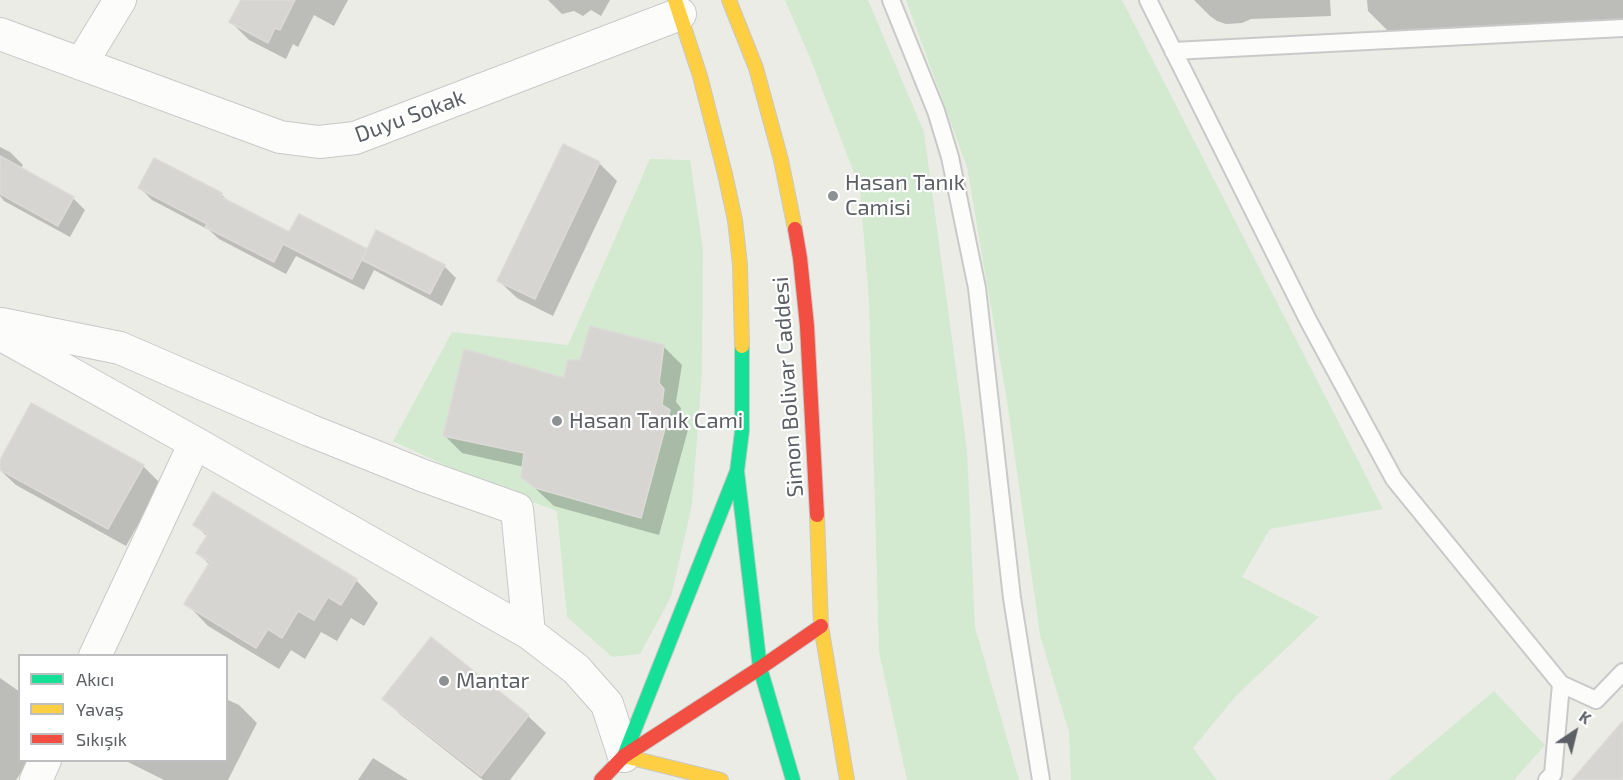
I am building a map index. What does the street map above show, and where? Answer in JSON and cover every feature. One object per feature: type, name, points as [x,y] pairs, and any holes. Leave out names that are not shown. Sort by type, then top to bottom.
[{"type":"main road","name":"Simon Bolivar Caddesi","points":[[729,0],[756,68],[781,160],[800,258],[811,391],[821,626],[847,780]]},
{"type":"main road","name":"Simon Bolivar Caddesi","points":[[678,7],[700,76],[735,220],[741,287],[743,371],[742,431],[737,471],[760,668],[793,780]]},
{"type":"main road","points":[[624,756],[737,471]]},
{"type":"main road","points":[[602,780],[624,756],[821,626]]},
{"type":"main road","points":[[624,756],[721,780]]},
{"type":"street","points":[[81,64],[120,0]]},
{"type":"street","name":"Duyu Sokak","points":[[0,34],[280,137],[319,142],[355,138],[678,7]]},
{"type":"street","points":[[0,324],[120,348],[424,476],[517,508],[529,633]]},
{"type":"street","points":[[0,334],[529,633],[576,669],[607,704],[624,756]]},
{"type":"street","points":[[96,654],[195,443]]},
{"type":"street","points":[[36,780],[44,762]]},
{"type":"lane","points":[[891,0],[936,111],[950,157],[977,288],[1012,598],[1041,780]]},
{"type":"lane","points":[[1148,0],[1308,320],[1394,479],[1561,684],[1596,700],[1623,672]]},
{"type":"lane","points":[[1173,51],[1623,28]]},
{"type":"lane","points":[[1548,780],[1552,774],[1561,684]]},
{"type":"green space","points":[[785,0],[868,0],[924,132],[967,450],[975,627],[1019,780],[907,780],[879,652],[869,301],[860,189],[811,60]]},
{"type":"green space","points":[[906,0],[1122,0],[1383,509],[1270,529],[1242,577],[1319,617],[1236,696],[1193,748],[1217,780],[1071,780],[1069,732],[1040,635],[1007,401],[967,167]]},
{"type":"green space","points":[[650,159],[690,160],[703,249],[702,374],[692,505],[671,597],[640,654],[612,657],[567,617],[557,511],[492,487],[393,441],[452,332],[568,345]]},
{"type":"green space","points":[[1494,691],[1545,745],[1514,780],[1388,780]]},
{"type":"building","points":[[241,0],[295,0],[280,30],[275,28],[268,43],[229,22]]},
{"type":"building","points":[[563,144],[600,162],[535,299],[497,281]]},
{"type":"building","points":[[0,156],[74,197],[58,226],[0,194]]},
{"type":"building","points":[[154,158],[222,193],[221,197],[289,232],[299,214],[367,249],[352,279],[283,244],[274,262],[205,227],[207,224],[138,188]]},
{"type":"building","points":[[376,230],[445,265],[430,294],[362,260]]},
{"type":"building","name":"Hasan Tanık Cami","points":[[590,326],[664,345],[659,383],[664,389],[662,405],[670,410],[641,518],[535,488],[521,477],[524,453],[443,436],[464,349],[564,378],[568,360],[580,360]]},
{"type":"building","points":[[31,403],[144,465],[108,529],[0,470],[0,460]]},
{"type":"building","points":[[213,492],[357,579],[341,605],[328,597],[314,620],[298,611],[282,638],[268,629],[256,648],[184,604],[210,562],[196,553],[208,534],[193,525]]},
{"type":"building","points":[[431,637],[529,715],[481,776],[382,699]]},
{"type":"building","points":[[1623,721],[1623,780],[1572,780]]},
{"type":"traffic: fast","points":[[742,346],[742,431],[737,471],[760,668],[793,780]]},
{"type":"traffic: fast","points":[[624,756],[737,471]]},
{"type":"traffic: slow","points":[[675,0],[700,76],[735,220],[740,265],[742,346]]},
{"type":"traffic: slow","points":[[729,0],[756,68],[781,160],[795,229]]},
{"type":"traffic: slow","points":[[817,515],[821,626],[847,780]]},
{"type":"traffic: slow","points":[[624,756],[721,780]]},
{"type":"traffic: jam","points":[[795,229],[807,326],[817,515]]},
{"type":"traffic: jam","points":[[601,780],[624,756],[821,626]]},
{"type":"place","name":"Hasan Tanık Camisi","points":[[833,196]]},
{"type":"place","name":"Hasan Tanık Cami","points":[[557,421]]},
{"type":"place","name":"Mantar","points":[[444,681]]}]
